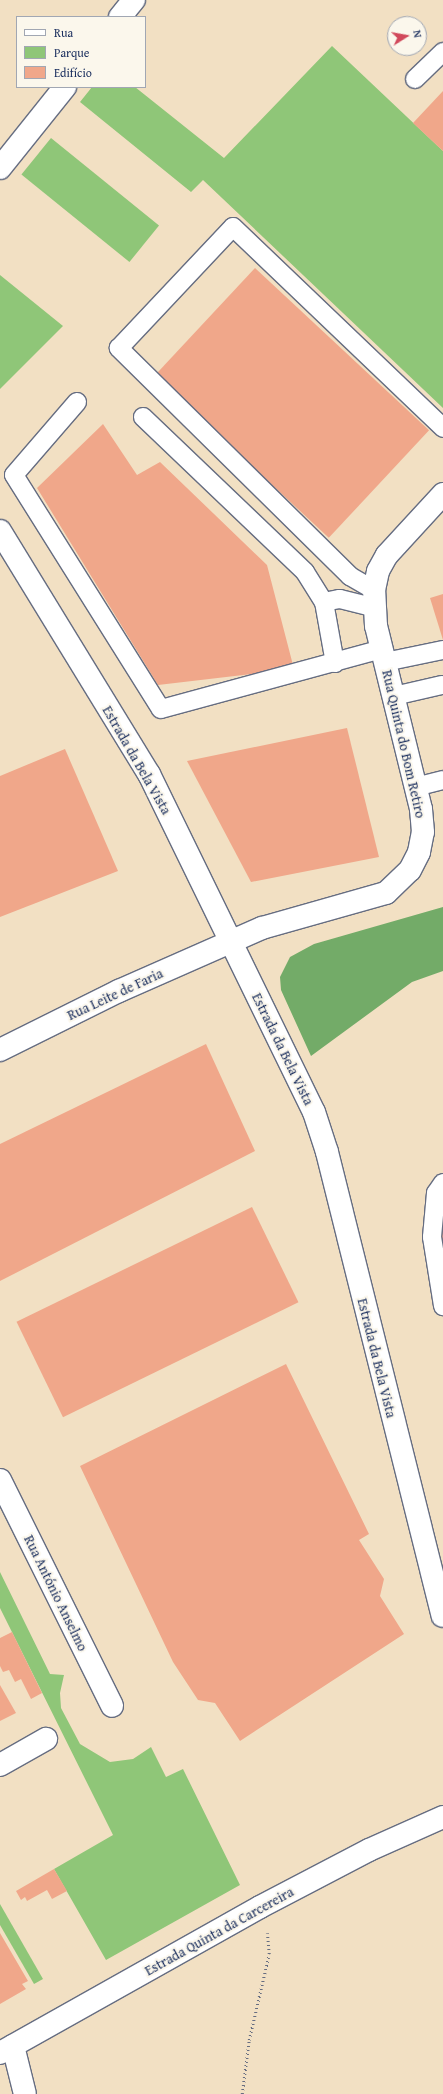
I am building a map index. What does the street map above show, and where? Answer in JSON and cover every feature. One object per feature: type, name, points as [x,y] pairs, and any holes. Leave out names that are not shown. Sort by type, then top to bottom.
[{"type":"street","points":[[121,16],[134,0]]},
{"type":"street","points":[[0,168],[64,88]]},
{"type":"street","name":"Rua Quinta do Bom Retiro","points":[[231,941],[296,917],[369,899],[398,884],[419,852],[423,832],[415,787],[383,655],[373,599],[378,570],[387,555],[443,494]]},
{"type":"street","name":"Estrada da Bela Vista","points":[[0,531],[149,774],[314,1112],[328,1152],[443,1616]]},
{"type":"street","name":"Rua Leite de Faria","points":[[0,1050],[119,991],[231,941]]},
{"type":"street","name":"Rua António Anselmo","points":[[0,1480],[112,1706]]},
{"type":"street","points":[[0,1765],[46,1739]]},
{"type":"street","name":"Estrada Quinta da Carcereira","points":[[6,2050],[260,1907],[369,1850],[443,1817]]},
{"type":"street","points":[[6,2050],[25,2094]]},
{"type":"lane","points":[[415,79],[443,52]]},
{"type":"lane","points":[[373,599],[119,348],[233,226],[443,428]]},
{"type":"lane","points":[[77,402],[14,475],[161,709],[335,663],[383,655],[443,650]]},
{"type":"lane","points":[[143,417],[305,572],[324,602],[335,663]]},
{"type":"lane","points":[[324,602],[340,599],[373,599]]},
{"type":"lane","points":[[394,696],[443,686]]},
{"type":"lane","points":[[415,787],[443,780]]},
{"type":"lane","points":[[443,1183],[436,1193],[432,1237],[443,1306]]},
{"type":"path","points":[[242,2094],[249,2040],[269,1954],[260,1907]]},
{"type":"green space","points":[[332,46],[443,151],[443,408],[203,180],[191,192],[80,102],[91,88],[136,88],[224,158]]},
{"type":"green space","points":[[51,138],[159,225],[129,262],[21,175]]},
{"type":"green space","points":[[0,275],[63,326],[0,389]]},
{"type":"green space","points":[[443,907],[443,971],[412,982],[311,1056],[281,990],[280,977],[290,957],[314,944]]},
{"type":"green space","points":[[0,1572],[50,1674],[64,1675],[60,1693],[61,1708],[80,1744],[110,1762],[133,1759],[151,1747],[166,1777],[183,1769],[240,1885],[106,1960],[54,1869],[113,1835],[0,1608]]},
{"type":"green space","points":[[0,1904],[43,1979],[34,1984],[0,1925]]},
{"type":"building","points":[[443,91],[443,151],[413,123]]},
{"type":"building","points":[[255,268],[429,430],[329,538],[155,376]]},
{"type":"building","points":[[103,424],[137,475],[160,462],[267,565],[294,669],[158,685],[37,488]]},
{"type":"building","points":[[443,594],[443,640],[430,598]]},
{"type":"building","points":[[347,728],[379,857],[251,882],[187,761]]},
{"type":"building","points":[[65,749],[118,871],[0,917],[0,776]]},
{"type":"building","points":[[206,1044],[255,1151],[0,1281],[0,1144]]},
{"type":"building","points":[[252,1207],[298,1302],[63,1417],[17,1322]]},
{"type":"building","points":[[443,1226],[443,1262],[437,1227]]},
{"type":"building","points":[[286,1364],[369,1534],[359,1540],[384,1579],[380,1596],[404,1634],[240,1741],[215,1703],[198,1700],[173,1662],[80,1466]]},
{"type":"building","points":[[12,1632],[42,1693],[31,1699],[21,1679],[15,1682],[9,1670],[3,1672],[0,1666],[0,1638]]},
{"type":"building","points":[[0,1685],[16,1713],[0,1721]]},
{"type":"building","points":[[54,1869],[67,1891],[52,1899],[47,1890],[27,1901],[25,1897],[21,1900],[16,1891]]},
{"type":"building","points":[[0,1933],[28,1981],[22,1984],[26,1989],[0,2004]]}]
